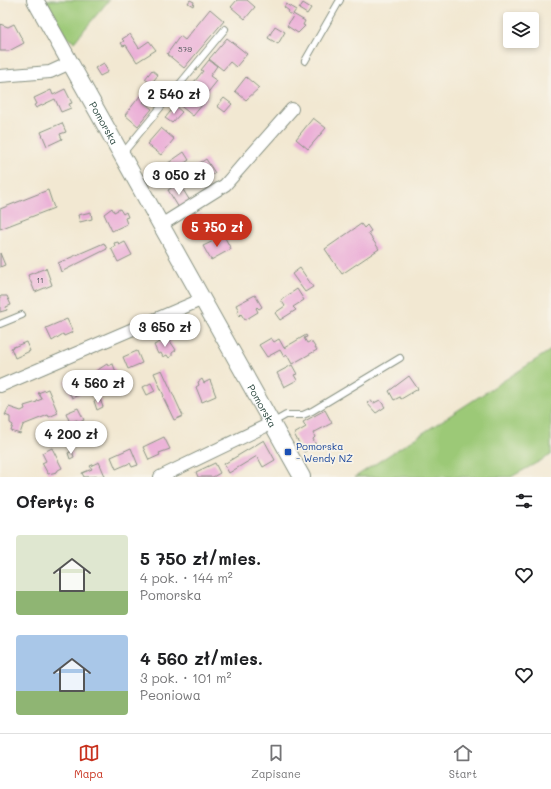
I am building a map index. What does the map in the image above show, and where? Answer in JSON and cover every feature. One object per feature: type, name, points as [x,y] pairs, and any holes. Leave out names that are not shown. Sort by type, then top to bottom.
[{"type":"street","name":"Pomorska","points":[[35,0],[302,477]]},
{"type":"street","points":[[0,76],[50,72],[70,63]]},
{"type":"street","points":[[161,225],[225,185],[292,109]]},
{"type":"street","points":[[0,386],[203,299]]},
{"type":"street","points":[[160,477],[272,423]]},
{"type":"lane","points":[[305,61],[340,0]]},
{"type":"lane","points":[[122,154],[225,29]]},
{"type":"lane","points":[[0,324],[22,315]]},
{"type":"lane","points":[[272,423],[286,414],[303,414],[312,411],[400,358]]},
{"type":"green space","points":[[45,0],[109,0],[74,42],[66,37]]},
{"type":"green space","points":[[551,350],[551,455],[511,477],[355,477]]},
{"type":"building","points":[[190,0],[194,2],[193,6],[188,3]]},
{"type":"building","points":[[237,0],[247,0],[255,7],[245,19],[231,7]]},
{"type":"building","points":[[303,3],[311,8],[307,14],[299,9]]},
{"type":"building","points":[[286,4],[296,10],[293,14],[305,21],[303,25],[305,26],[298,33],[287,26],[293,16],[288,13],[289,11],[284,7]]},
{"type":"building","points":[[210,9],[224,21],[184,68],[167,54],[180,36],[185,40]]},
{"type":"building","points":[[0,24],[8,27],[14,24],[24,43],[9,51],[0,51]]},
{"type":"building","points":[[275,26],[285,32],[278,44],[268,38]]},
{"type":"building","points":[[130,34],[139,48],[149,41],[156,50],[137,62],[126,45],[123,46],[121,43],[124,41],[122,39]]},
{"type":"building","points":[[227,38],[247,54],[236,67],[230,62],[223,70],[209,59]]},
{"type":"building","points":[[209,60],[217,66],[210,76],[217,81],[205,96],[208,98],[193,116],[177,103],[203,71],[201,70]]},
{"type":"building","points":[[104,63],[108,72],[100,76],[95,68]]},
{"type":"building","points":[[152,70],[158,75],[151,84],[145,79]]},
{"type":"building","points":[[246,77],[259,88],[246,100],[235,91]]},
{"type":"building","points":[[65,89],[72,103],[69,104],[71,108],[61,112],[55,99],[36,108],[34,105],[37,104],[34,98],[51,90],[53,95]]},
{"type":"building","points":[[140,96],[145,100],[143,102],[152,109],[138,126],[125,115]]},
{"type":"building","points":[[224,98],[232,104],[225,112],[217,106]]},
{"type":"building","points":[[175,106],[182,112],[172,123],[165,118]]},
{"type":"building","points":[[313,118],[326,128],[308,149],[296,139]]},
{"type":"building","points":[[62,123],[66,132],[60,134],[62,139],[47,146],[41,132]]},
{"type":"building","points":[[161,128],[174,139],[161,155],[147,144]]},
{"type":"building","points":[[184,152],[189,160],[179,167],[181,171],[177,174],[174,170],[169,173],[164,166]]},
{"type":"building","points":[[206,159],[215,173],[207,179],[201,170],[197,172],[194,167]]},
{"type":"building","points":[[179,183],[190,201],[179,208],[168,190]]},
{"type":"building","points":[[48,190],[54,208],[0,229],[0,209]]},
{"type":"building","points":[[112,208],[114,212],[120,209],[123,214],[126,212],[128,217],[125,218],[127,224],[112,231],[104,214]]},
{"type":"building","points":[[91,212],[92,219],[80,222],[78,215]]},
{"type":"building","points":[[201,213],[208,225],[191,234],[185,223]]},
{"type":"building","points":[[361,224],[364,228],[367,225],[371,231],[368,233],[379,249],[342,274],[325,249]]},
{"type":"building","points":[[224,236],[231,249],[211,260],[203,246]]},
{"type":"building","points":[[118,242],[119,245],[125,242],[132,255],[118,262],[111,248],[115,246],[114,243]]},
{"type":"building","points":[[104,243],[107,249],[61,272],[58,263]]},
{"type":"building","points":[[0,253],[5,265],[0,267]]},
{"type":"building","points":[[46,268],[52,285],[35,292],[28,275]]},
{"type":"building","points":[[300,268],[313,287],[305,292],[292,274]]},
{"type":"building","points":[[297,289],[304,300],[293,307],[296,310],[280,320],[275,313],[285,306],[281,300]]},
{"type":"building","points":[[255,295],[262,307],[259,309],[257,307],[258,312],[245,320],[241,314],[239,316],[237,312],[239,311],[236,305]]},
{"type":"building","points":[[7,296],[11,305],[6,307],[7,310],[0,312],[0,297]]},
{"type":"building","points":[[67,319],[73,332],[64,336],[63,334],[52,341],[46,328]]},
{"type":"building","points":[[306,335],[307,337],[304,338],[307,343],[311,341],[317,350],[292,364],[287,355],[284,357],[280,350],[267,357],[259,345],[271,338],[274,342],[279,339],[284,348]]},
{"type":"building","points":[[168,338],[176,350],[169,358],[167,355],[163,357],[161,353],[158,354],[154,345]]},
{"type":"building","points":[[26,342],[30,351],[15,358],[11,348]]},
{"type":"building","points":[[137,351],[142,363],[128,369],[123,357]]},
{"type":"building","points":[[107,364],[108,366],[113,364],[117,375],[113,377],[115,381],[109,383],[108,381],[101,384],[96,371]]},
{"type":"building","points":[[292,365],[297,374],[294,375],[297,380],[284,387],[277,373]]},
{"type":"building","points":[[162,370],[183,416],[174,420],[154,373]]},
{"type":"building","points":[[84,374],[91,389],[72,398],[65,382]]},
{"type":"building","points":[[409,376],[418,389],[401,399],[400,397],[394,400],[389,391]]},
{"type":"building","points":[[202,379],[204,383],[210,380],[216,396],[202,402],[196,387],[199,385],[198,382]]},
{"type":"building","points":[[151,383],[155,391],[147,395],[143,387]]},
{"type":"building","points":[[48,389],[58,413],[49,417],[48,415],[23,425],[20,434],[11,431],[13,425],[10,423],[10,417],[5,415],[9,407],[21,411],[25,409],[24,406],[42,399],[38,393]]},
{"type":"building","points":[[100,399],[103,407],[97,410],[94,401]]},
{"type":"building","points":[[380,400],[385,407],[376,413],[367,403],[370,401],[374,403]]},
{"type":"building","points":[[78,408],[84,420],[78,423],[77,420],[70,423],[66,413]]},
{"type":"building","points":[[325,410],[332,423],[313,433],[315,437],[313,439],[316,445],[304,452],[294,434],[306,427],[303,422]]},
{"type":"building","points":[[164,437],[170,449],[159,453],[160,455],[149,460],[143,447]]},
{"type":"building","points":[[264,440],[275,460],[263,467],[257,456],[229,473],[224,464]]},
{"type":"building","points":[[52,448],[62,468],[57,472],[48,474],[42,463],[46,461],[42,453]]},
{"type":"building","points":[[131,448],[138,465],[132,467],[130,463],[116,469],[111,457]]},
{"type":"building","points":[[72,451],[74,457],[70,459],[68,453]]},
{"type":"building","points":[[99,462],[105,476],[84,477],[82,473],[92,469],[90,466]]},
{"type":"building","points":[[215,463],[220,473],[213,477],[198,477],[196,472]]},
{"type":"place","name":"Pomorska - Wendy NŻ","points":[[288,452]]}]
